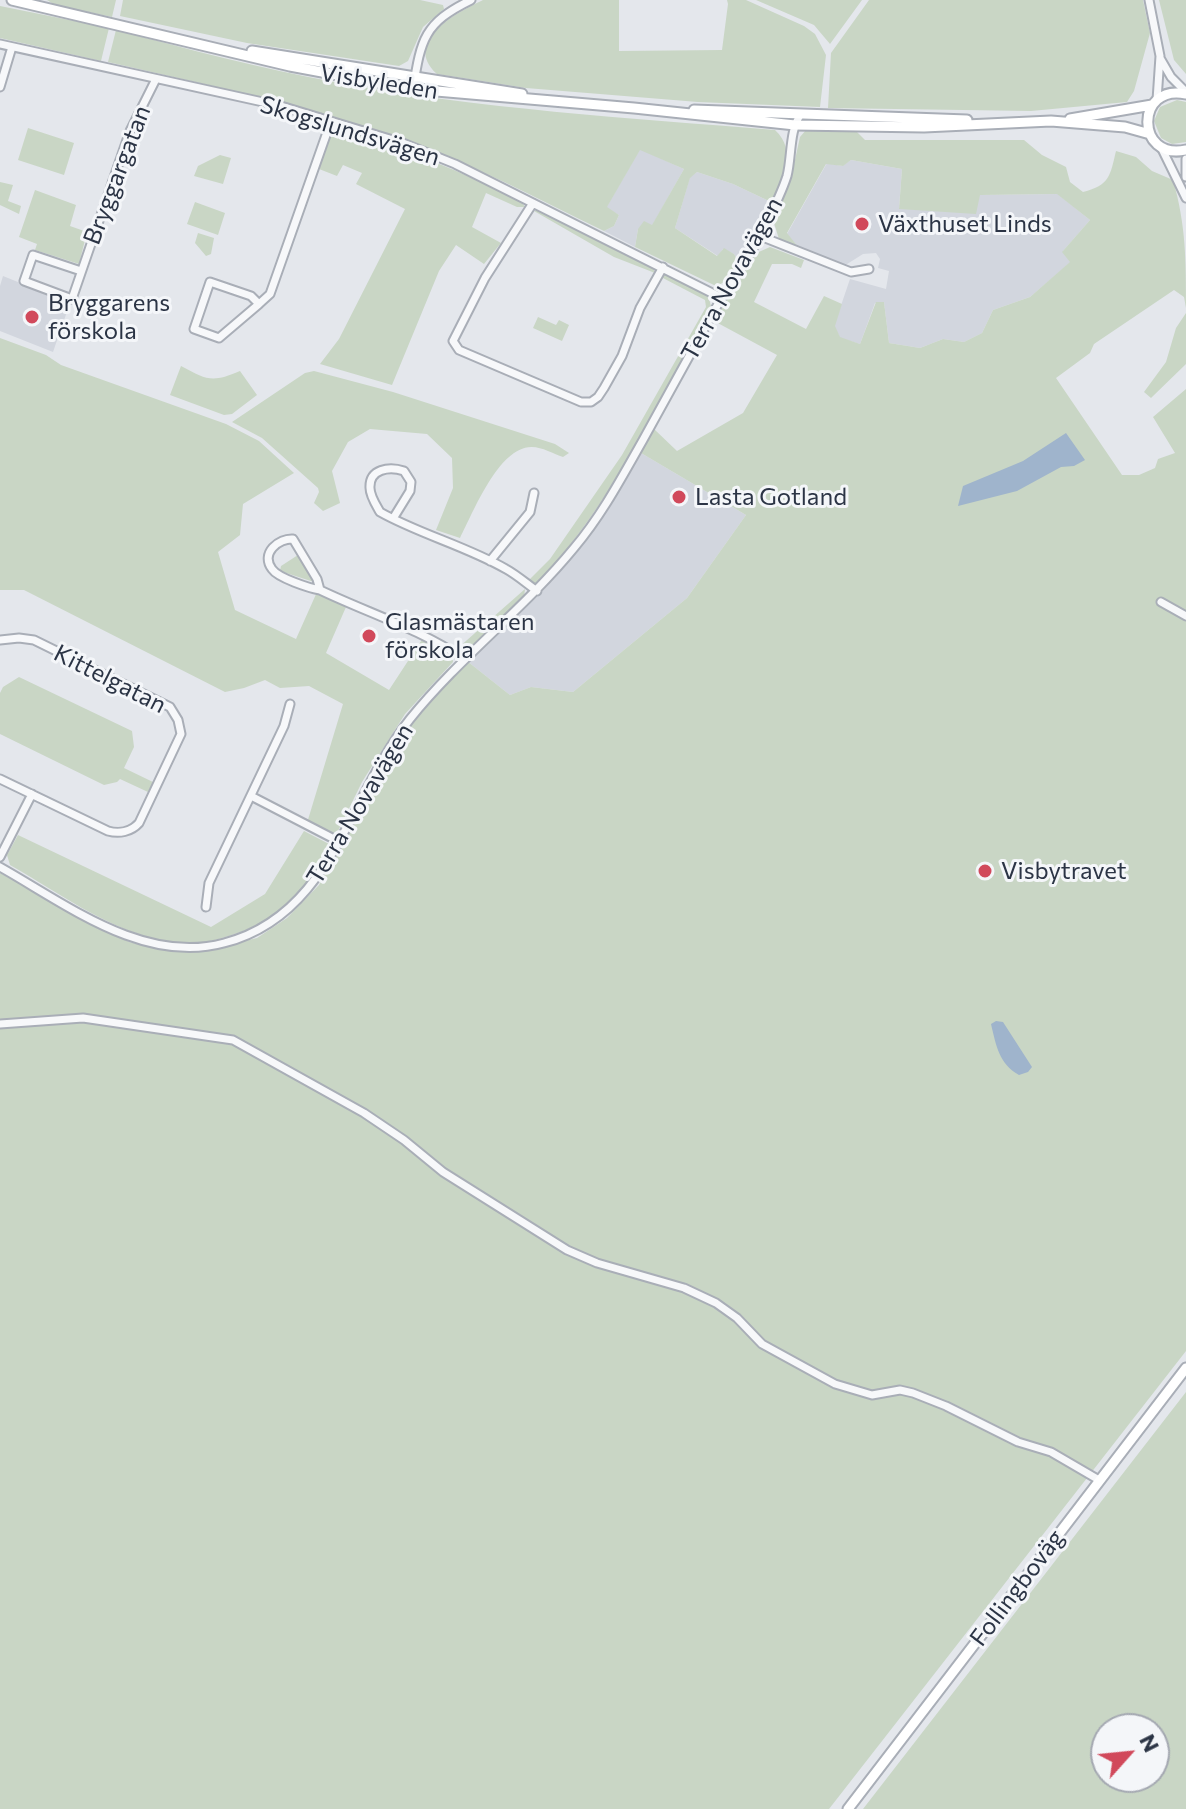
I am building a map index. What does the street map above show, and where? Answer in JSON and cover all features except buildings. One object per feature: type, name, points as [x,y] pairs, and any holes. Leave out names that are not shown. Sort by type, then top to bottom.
[{"type":"main road","name":"Visbyleden","points":[[12,0],[331,75],[413,89],[795,125],[924,127],[1051,121],[1118,113],[1173,93],[1186,93]]},
{"type":"main road","name":"Visbyleden","points":[[188,41],[573,102]]},
{"type":"main road","points":[[1155,102],[1147,121],[1150,134],[1161,147],[1186,150]]},
{"type":"main road","name":"Visbyleden","points":[[634,108],[1013,122]]},
{"type":"main road","name":"Visbyleden","points":[[1051,121],[1125,127],[1150,134]]},
{"type":"main road","name":"Follingboväg","points":[[848,1809],[1186,1368]]},
{"type":"street","points":[[413,89],[425,35],[441,16],[471,0]]},
{"type":"street","points":[[1149,0],[1160,56],[1171,77],[1186,93]]},
{"type":"street","name":"Skogslundsvägen","points":[[0,44],[281,106],[403,143],[533,203],[722,298]]},
{"type":"street","points":[[0,87],[12,47]]},
{"type":"street","points":[[1155,102],[1160,56]]},
{"type":"street","name":"Bryggargatan","points":[[81,271],[33,255],[24,281],[72,299],[130,131],[156,79]]},
{"type":"street","name":"Terra Novavägen","points":[[0,867],[132,938],[183,948],[242,938],[275,922],[308,891],[384,755],[411,718],[464,659],[537,591],[577,545],[622,478],[760,236],[786,179],[795,125],[801,114]]},
{"type":"street","points":[[259,304],[251,296],[210,282],[194,329],[219,338],[259,304],[270,294],[331,121]]},
{"type":"street","points":[[1161,147],[1186,198]]},
{"type":"street","points":[[1186,159],[1186,177]]},
{"type":"street","points":[[533,203],[485,278],[459,328],[453,341],[459,350],[581,402],[591,402],[598,397],[622,356],[640,308],[663,267]]},
{"type":"street","points":[[760,236],[851,272],[869,269]]},
{"type":"street","points":[[394,517],[410,491],[411,482],[404,471],[387,468],[372,478],[370,492],[380,512],[409,528],[508,570],[537,591]]},
{"type":"street","points":[[490,561],[530,512],[534,493]]},
{"type":"street","points":[[320,590],[317,579],[293,539],[282,540],[272,547],[269,562],[272,569],[320,590],[389,619],[464,659]]},
{"type":"street","points":[[1161,602],[1186,616]]},
{"type":"street","name":"Kittelgatan","points":[[0,640],[34,640],[170,707],[181,727],[178,741],[139,823],[128,831],[108,831],[0,779]]},
{"type":"street","points":[[206,907],[209,883],[284,726],[290,704]]},
{"type":"street","points":[[0,857],[32,794]]},
{"type":"street","points":[[251,796],[338,841]]},
{"type":"street","points":[[0,1024],[83,1018],[233,1040],[364,1113],[443,1172],[567,1250],[597,1263],[684,1288],[716,1303],[737,1318],[762,1344],[835,1384],[872,1395],[900,1390],[913,1393],[1018,1442],[1051,1452],[1099,1480]]},
{"type":"shaded area","points":[[640,149],[684,169],[652,226],[638,229],[635,247],[604,231],[614,226],[619,215],[606,208]]},
{"type":"shaded area","points":[[851,160],[902,169],[899,208],[979,195],[1058,194],[1090,220],[1063,251],[1071,262],[1030,297],[993,310],[982,333],[964,342],[943,339],[920,348],[889,343],[884,302],[875,303],[860,344],[840,338],[834,326],[850,279],[886,289],[889,271],[878,268],[880,259],[876,253],[863,254],[844,266],[799,248],[787,234],[827,163],[842,166]]},
{"type":"shaded area","points":[[697,172],[733,184],[771,202],[738,261],[734,254],[723,249],[718,256],[675,228],[690,177]]},
{"type":"shaded area","name":"Bryggarens förskola","points":[[3,276],[70,303],[53,352],[0,331],[0,286]]},
{"type":"shaded area","points":[[641,453],[746,515],[687,598],[573,692],[531,687],[510,695],[467,661],[539,595],[572,557],[604,514]]},
{"type":"green space","points":[[47,0],[116,0],[112,17],[55,5]]},
{"type":"green space","points":[[123,0],[420,0],[443,5],[444,9],[423,27],[408,61],[399,66],[247,43],[120,16]]},
{"type":"green space","points":[[483,0],[619,0],[619,51],[722,50],[727,0],[746,0],[815,34],[826,55],[820,107],[698,102],[526,88],[437,74],[428,62],[425,50],[429,39],[448,20]]},
{"type":"green space","points":[[756,0],[862,0],[830,44],[814,25]]},
{"type":"green space","points":[[869,0],[1143,0],[1150,33],[1134,91],[1127,102],[1031,111],[828,108],[831,53]]},
{"type":"green space","points":[[1159,0],[1186,0],[1186,74],[1174,60]]},
{"type":"green space","points":[[0,6],[109,28],[101,61],[0,38]]},
{"type":"green space","points":[[116,30],[280,71],[390,91],[554,112],[775,130],[786,147],[786,165],[771,202],[733,184],[697,172],[690,178],[675,228],[717,256],[724,248],[734,254],[738,261],[727,281],[716,286],[635,247],[638,229],[644,221],[652,225],[684,169],[640,150],[607,207],[619,215],[614,226],[604,231],[505,182],[404,140],[257,96],[108,62]]},
{"type":"green space","points":[[1177,100],[1186,102],[1186,142],[1172,144],[1161,138],[1154,121],[1160,107]]},
{"type":"green space","points":[[339,127],[454,170],[521,201],[525,207],[517,207],[486,193],[472,227],[501,243],[484,264],[456,245],[439,271],[392,385],[320,364],[339,339],[405,209],[356,184],[362,173],[343,165],[337,176],[319,169],[332,131]]},
{"type":"green space","points":[[28,128],[74,143],[64,175],[18,160]]},
{"type":"green space","points":[[806,130],[857,132],[865,140],[1024,140],[1042,155],[1066,167],[1070,182],[1083,192],[1104,183],[1116,151],[1136,157],[1152,171],[1173,180],[1183,228],[1186,308],[1184,297],[1174,290],[1094,344],[1090,353],[1056,378],[1122,475],[1139,475],[1155,468],[1158,459],[1175,453],[1153,417],[1186,389],[1186,1351],[829,1809],[0,1809],[0,873],[129,942],[158,949],[198,952],[257,938],[287,918],[319,885],[377,773],[412,720],[467,661],[510,695],[531,687],[573,692],[687,598],[746,515],[641,453],[654,429],[677,451],[743,413],[777,355],[714,321],[752,255],[770,247],[804,260],[801,268],[792,264],[772,264],[754,302],[806,329],[824,296],[842,304],[835,326],[840,337],[860,344],[876,302],[884,302],[889,343],[920,348],[943,339],[964,342],[982,333],[993,310],[1030,297],[1070,262],[1062,252],[1090,220],[1057,194],[980,195],[976,214],[899,209],[902,169],[851,160],[843,166],[826,164],[787,233],[799,248],[779,239],[773,220],[791,178],[800,137]]},
{"type":"green space","points":[[220,155],[231,158],[223,184],[194,176],[198,166]]},
{"type":"green space","points":[[0,182],[13,185],[8,201],[21,206],[19,214],[0,205]]},
{"type":"green space","points":[[35,190],[76,205],[70,226],[87,232],[79,264],[35,250],[37,244],[19,237]]},
{"type":"green space","points":[[195,202],[225,213],[218,235],[187,224]]},
{"type":"green space","points":[[539,210],[653,267],[655,273],[614,257],[534,211]]},
{"type":"green space","points":[[198,233],[214,238],[211,254],[206,256],[195,243]]},
{"type":"green space","points":[[662,274],[695,286],[707,296],[711,309],[612,485],[566,550],[534,584],[528,581],[550,559],[622,455],[706,307],[705,300],[661,277]]},
{"type":"green space","points":[[1186,313],[1186,364],[1151,398],[1144,392],[1166,362],[1176,328]]},
{"type":"green space","points":[[538,317],[556,325],[559,320],[569,325],[562,341],[533,328]]},
{"type":"green space","points":[[0,338],[46,355],[61,365],[226,424],[259,441],[294,473],[243,504],[240,535],[218,552],[235,610],[296,639],[317,592],[346,607],[326,653],[389,690],[423,638],[452,656],[453,662],[405,714],[362,782],[338,831],[331,834],[307,823],[343,704],[309,686],[280,688],[265,680],[225,692],[24,590],[0,590]]},
{"type":"green space","points":[[181,366],[210,378],[240,371],[257,395],[232,414],[224,415],[170,395]]},
{"type":"green space","points":[[314,371],[393,392],[555,444],[569,453],[563,457],[532,447],[509,457],[488,483],[460,538],[436,530],[453,488],[452,458],[427,434],[370,429],[348,442],[332,471],[340,503],[323,511],[314,503],[318,488],[262,438],[232,422],[305,373]]},
{"type":"green space","points":[[298,555],[314,582],[280,571],[281,566]]},
{"type":"green space","points":[[525,589],[524,598],[470,648],[458,648]]},
{"type":"green space","points":[[19,677],[132,731],[134,747],[124,768],[153,782],[148,792],[120,779],[104,785],[0,734],[0,693],[3,687]]},
{"type":"green space","points":[[304,831],[329,844],[331,850],[294,900],[258,924],[198,943],[159,940],[114,924],[10,865],[7,855],[18,835],[211,927],[265,894]]},
{"type":"green space","points":[[1186,1392],[1186,1809],[863,1809]]},
{"type":"water","points":[[1066,433],[1085,460],[1074,466],[1061,467],[1017,491],[958,506],[963,486],[1023,461]]},
{"type":"water","points":[[1003,1022],[1032,1067],[1028,1072],[1019,1075],[1003,1060],[991,1024]]},
{"type":"place","name":"Växthuset Linds","points":[[862,224]]},
{"type":"place","name":"Bryggarens förskola","points":[[32,317]]},
{"type":"place","name":"Lasta Gotland","points":[[679,497]]},
{"type":"place","name":"Glasmästaren förskola","points":[[369,636]]},
{"type":"place","name":"Visbytravet","points":[[985,871]]}]
